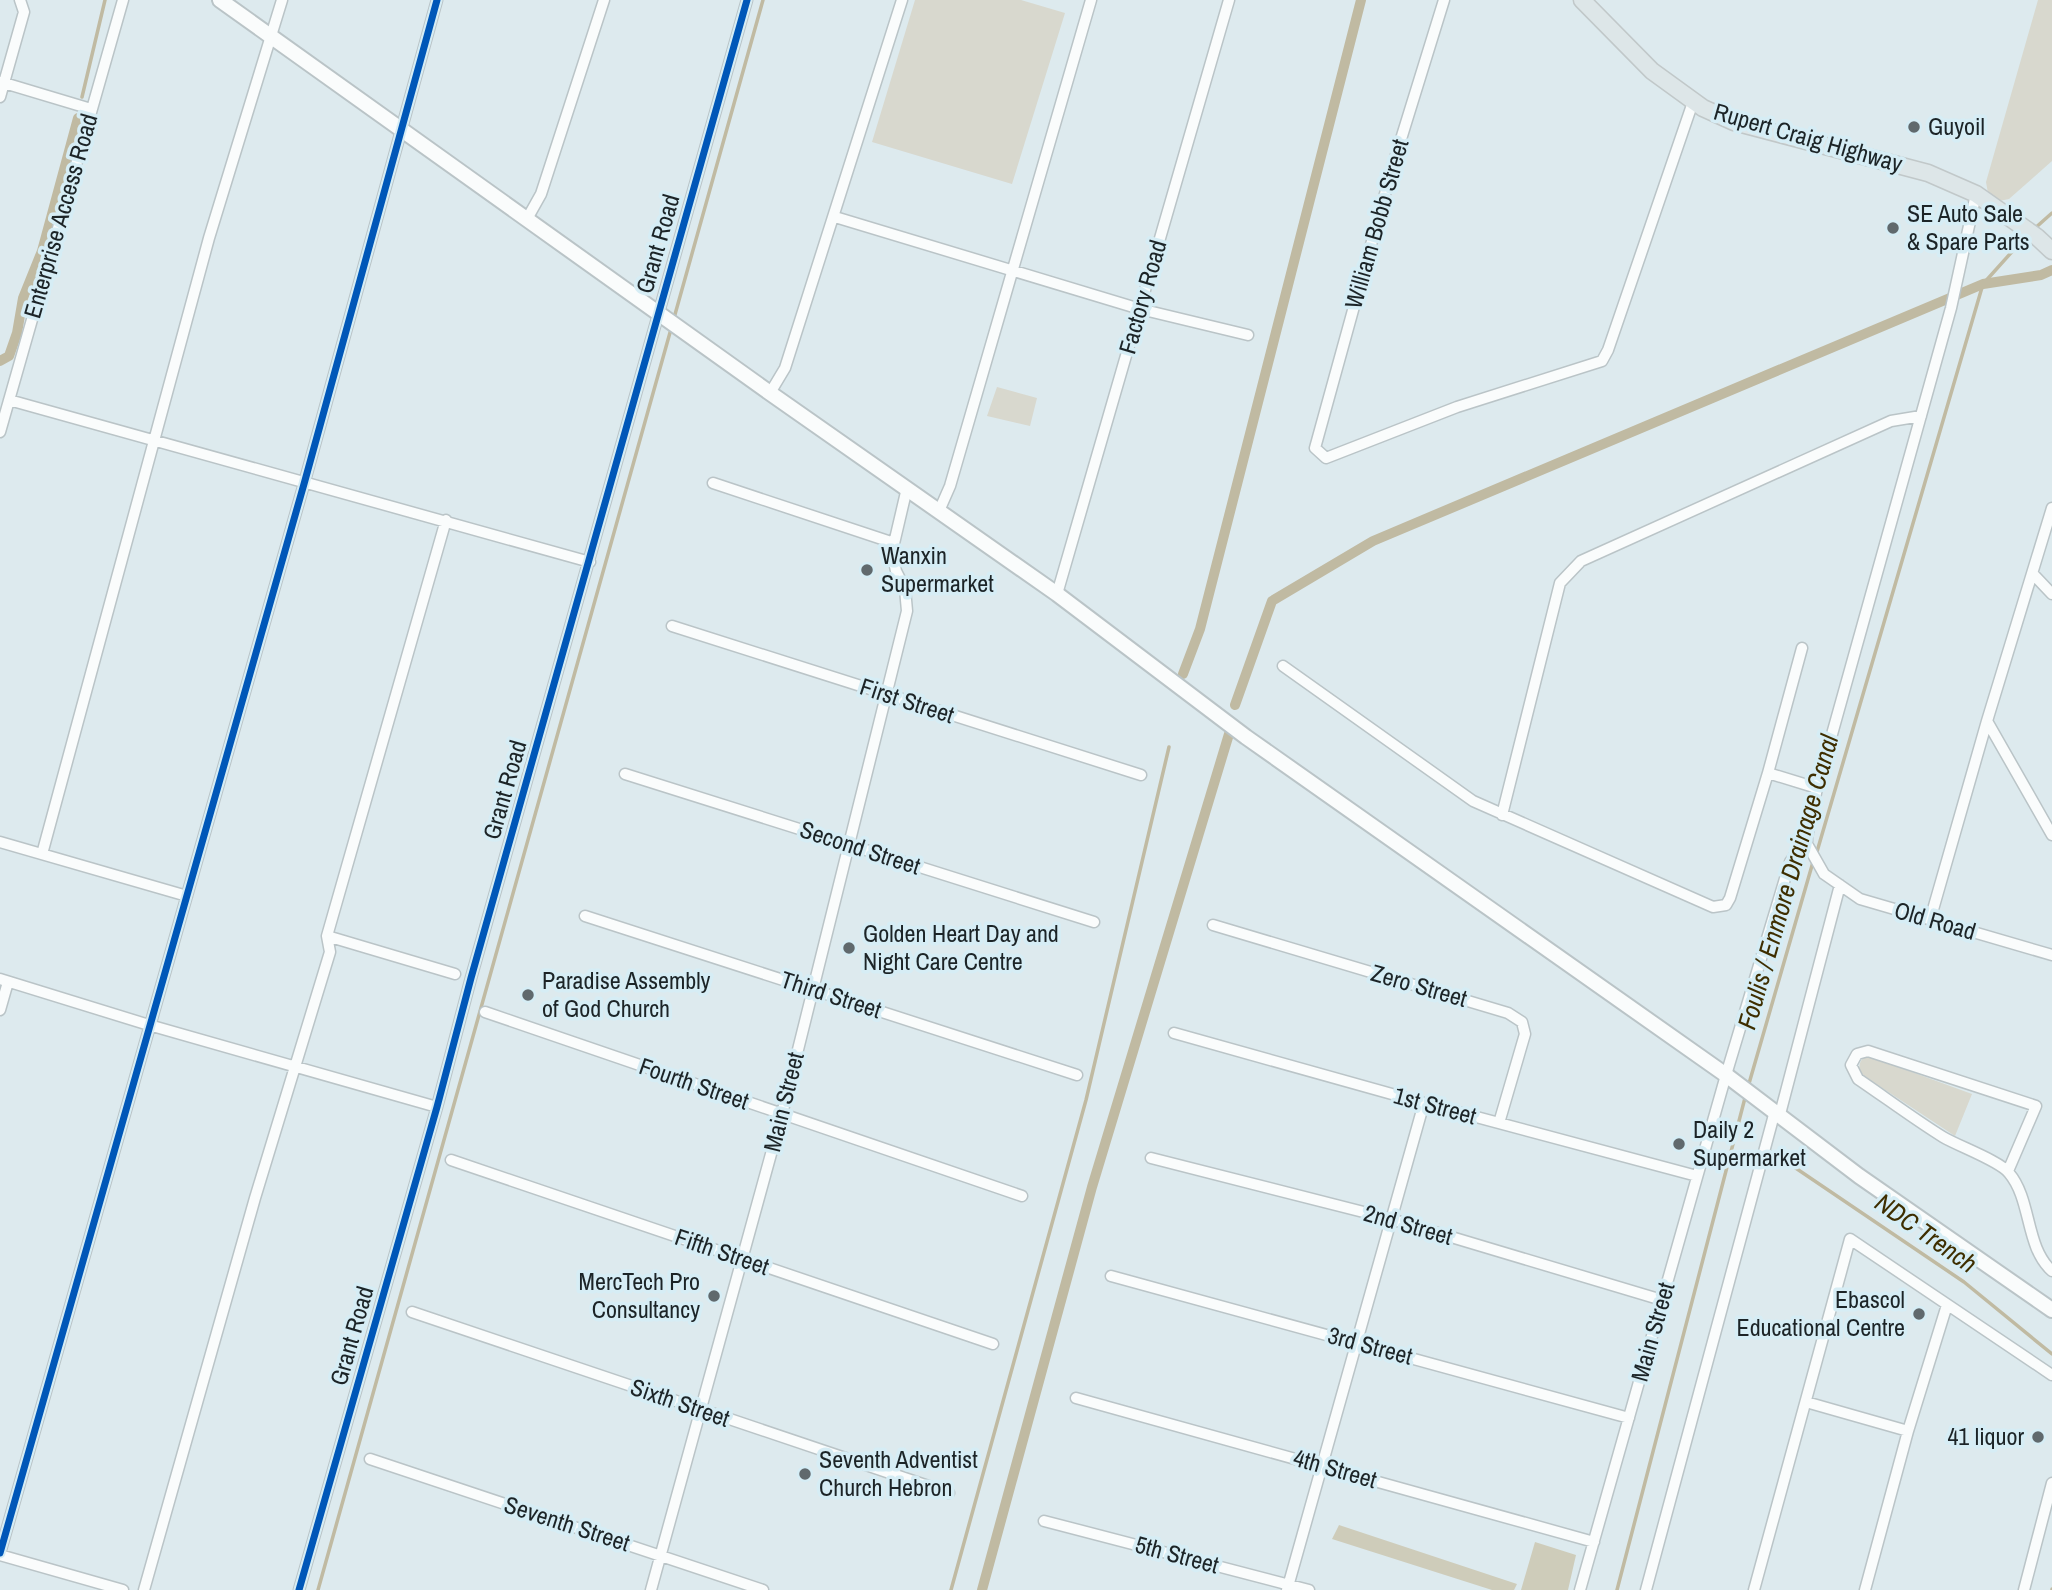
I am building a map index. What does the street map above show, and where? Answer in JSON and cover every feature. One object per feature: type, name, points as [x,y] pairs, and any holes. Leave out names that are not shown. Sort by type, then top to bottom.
[{"type":"main road","points":[[220,0],[659,314],[773,389],[907,488],[938,505],[1230,725],[1760,1099],[1859,1176],[2052,1310]]},
{"type":"main road","name":"Rupert Craig Highway","points":[[1582,0],[1651,71],[1693,102],[1734,122],[1928,173],[1976,194],[2037,237],[2052,251]]},
{"type":"street","points":[[0,97],[2,82],[24,12],[20,0]]},
{"type":"street","name":"Enterprise Access Road","points":[[0,432],[123,0]]},
{"type":"street","points":[[42,854],[209,238],[282,0]]},
{"type":"street","points":[[123,1590],[0,1554],[304,484],[437,0]]},
{"type":"street","points":[[527,219],[541,194],[604,0]]},
{"type":"street","name":"Grant Road","points":[[299,1590],[747,0]]},
{"type":"street","points":[[773,389],[785,368],[902,0]]},
{"type":"street","points":[[938,505],[950,486],[1090,0]]},
{"type":"street","name":"Factory Road","points":[[1057,594],[1229,0]]},
{"type":"street","name":"William Bobb Street","points":[[1444,0],[1393,165],[1315,449],[1326,458],[1457,407],[1602,361],[1693,102]]},
{"type":"street","points":[[2,82],[91,109]]},
{"type":"street","points":[[1807,841],[1817,788],[1951,308],[1976,194]]},
{"type":"street","points":[[835,217],[1140,309],[1248,335]]},
{"type":"street","points":[[9,400],[590,562]]},
{"type":"street","points":[[1502,815],[1560,583],[1581,561],[1891,421],[1921,416]]},
{"type":"street","points":[[713,483],[894,543],[907,488]]},
{"type":"street","points":[[1930,920],[2052,508]]},
{"type":"street","points":[[144,1590],[255,1198],[330,952],[327,936],[446,520]]},
{"type":"street","name":"Main Street","points":[[651,1590],[782,1114],[907,611],[905,589],[896,572],[892,552],[894,543]]},
{"type":"street","points":[[2034,574],[2052,594]]},
{"type":"street","name":"First Street","points":[[672,626],[1142,775]]},
{"type":"street","points":[[1283,666],[1473,801],[1713,907],[1726,905],[1768,773],[1802,648]]},
{"type":"street","points":[[1987,721],[2052,835]]},
{"type":"street","points":[[1768,773],[1817,788]]},
{"type":"street","name":"Second Street","points":[[625,774],[1094,922]]},
{"type":"street","name":"Main Street","points":[[1580,1590],[1726,1075],[1790,862],[1807,841]]},
{"type":"street","name":"Old Road","points":[[1807,841],[1824,874],[1860,899],[2052,955]]},
{"type":"street","points":[[0,842],[187,896]]},
{"type":"street","points":[[1646,1590],[1840,885]]},
{"type":"street","name":"Third Street","points":[[586,916],[1077,1075]]},
{"type":"street","name":"Zero Street","points":[[1213,926],[1508,1013],[1522,1022],[1525,1034],[1499,1123]]},
{"type":"street","points":[[327,936],[455,974]]},
{"type":"street","points":[[0,1010],[4,980],[149,1025],[437,1107]]},
{"type":"street","name":"Fourth Street","points":[[485,1012],[1022,1196]]},
{"type":"street","name":"1st Street","points":[[1174,1033],[1424,1103],[1698,1175]]},
{"type":"street","points":[[2008,1171],[2036,1105],[1868,1051],[1857,1054],[1851,1065],[1858,1079],[1943,1136],[2008,1171],[2018,1187],[2043,1260],[2052,1271]]},
{"type":"street","points":[[1288,1587],[1424,1103]]},
{"type":"street","name":"2nd Street","points":[[1151,1158],[1391,1219],[1662,1300]]},
{"type":"street","name":"Fifth Street","points":[[451,1160],[993,1344]]},
{"type":"street","points":[[1754,1590],[1850,1239],[2052,1375]]},
{"type":"street","name":"3rd Street","points":[[1111,1276],[1629,1418]]},
{"type":"street","points":[[1865,1590],[1908,1432],[1947,1305]]},
{"type":"street","name":"Sixth Street","points":[[412,1312],[949,1493]]},
{"type":"street","name":"4th Street","points":[[1076,1398],[1594,1542]]},
{"type":"street","points":[[1806,1402],[1908,1432]]},
{"type":"street","name":"Seventh Street","points":[[370,1459],[763,1590]]},
{"type":"street","points":[[2024,1590],[2052,1483]]},
{"type":"street","name":"5th Street","points":[[1045,1521],[1288,1587],[1309,1590]]},
{"type":"shaded area","points":[[915,0],[1021,0],[1065,13],[1012,184],[872,142]]},
{"type":"shaded area","points":[[2038,0],[2052,0],[2052,161],[2009,199],[1999,201],[1988,193],[1986,182]]},
{"type":"shaded area","points":[[997,387],[1037,398],[1030,426],[987,416]]},
{"type":"shaded area","points":[[1868,1056],[1972,1094],[1955,1136],[1861,1074],[1860,1063]]},
{"type":"shaded area","points":[[1339,1525],[1517,1584],[1514,1590],[1492,1590],[1332,1539]]},
{"type":"shaded area","points":[[1535,1542],[1576,1555],[1568,1590],[1521,1590]]},
{"type":"waterway","points":[[82,97],[105,0]]},
{"type":"waterway","points":[[674,318],[763,0]]},
{"type":"waterway","points":[[1183,674],[1200,629],[1361,0]]},
{"type":"waterway","points":[[0,361],[9,356],[17,333],[23,298],[42,251],[78,118]]},
{"type":"waterway","name":"Foulis / Enmore Drainage Canal","points":[[2033,230],[2052,213]]},
{"type":"waterway","name":"Foulis / Enmore Drainage Canal","points":[[1816,855],[1983,284],[2027,235]]},
{"type":"waterway","points":[[1235,705],[1272,601],[1373,541],[1983,284],[2041,275],[2052,270]]},
{"type":"waterway","points":[[318,1590],[671,329]]},
{"type":"waterway","points":[[982,1590],[1092,1187],[1229,734]]},
{"type":"waterway","points":[[951,1590],[1086,1100],[1169,747]]},
{"type":"waterway","name":"Foulis / Enmore Drainage Canal","points":[[1748,1087],[1813,862]]},
{"type":"waterway","name":"Foulis / Enmore Drainage Canal","points":[[1617,1590],[1746,1094]]},
{"type":"waterway","name":"NDC Trench","points":[[1772,1152],[1964,1282],[2052,1354]]},
{"type":"cycle path","points":[[0,1553],[304,484],[437,0]]},
{"type":"cycle path","points":[[299,1590],[747,0]]},
{"type":"place","name":"Guyoil","points":[[1914,127]]},
{"type":"place","name":"SE Auto Sale & Spare Parts","points":[[1893,228]]},
{"type":"place","name":"Wanxin Supermarket","points":[[867,570]]},
{"type":"place","name":"Golden Heart Day and Night Care Centre","points":[[849,948]]},
{"type":"place","name":"Paradise Assembly of God Church","points":[[528,995]]},
{"type":"place","name":"Daily 2 Supermarket","points":[[1679,1144]]},
{"type":"place","name":"MercTech Pro Consultancy","points":[[714,1296]]},
{"type":"place","name":"Ebascol Educational Centre","points":[[1919,1314]]},
{"type":"place","name":"41 liquor","points":[[2038,1437]]},
{"type":"place","name":"Seventh Adventist Church Hebron","points":[[805,1474]]}]
